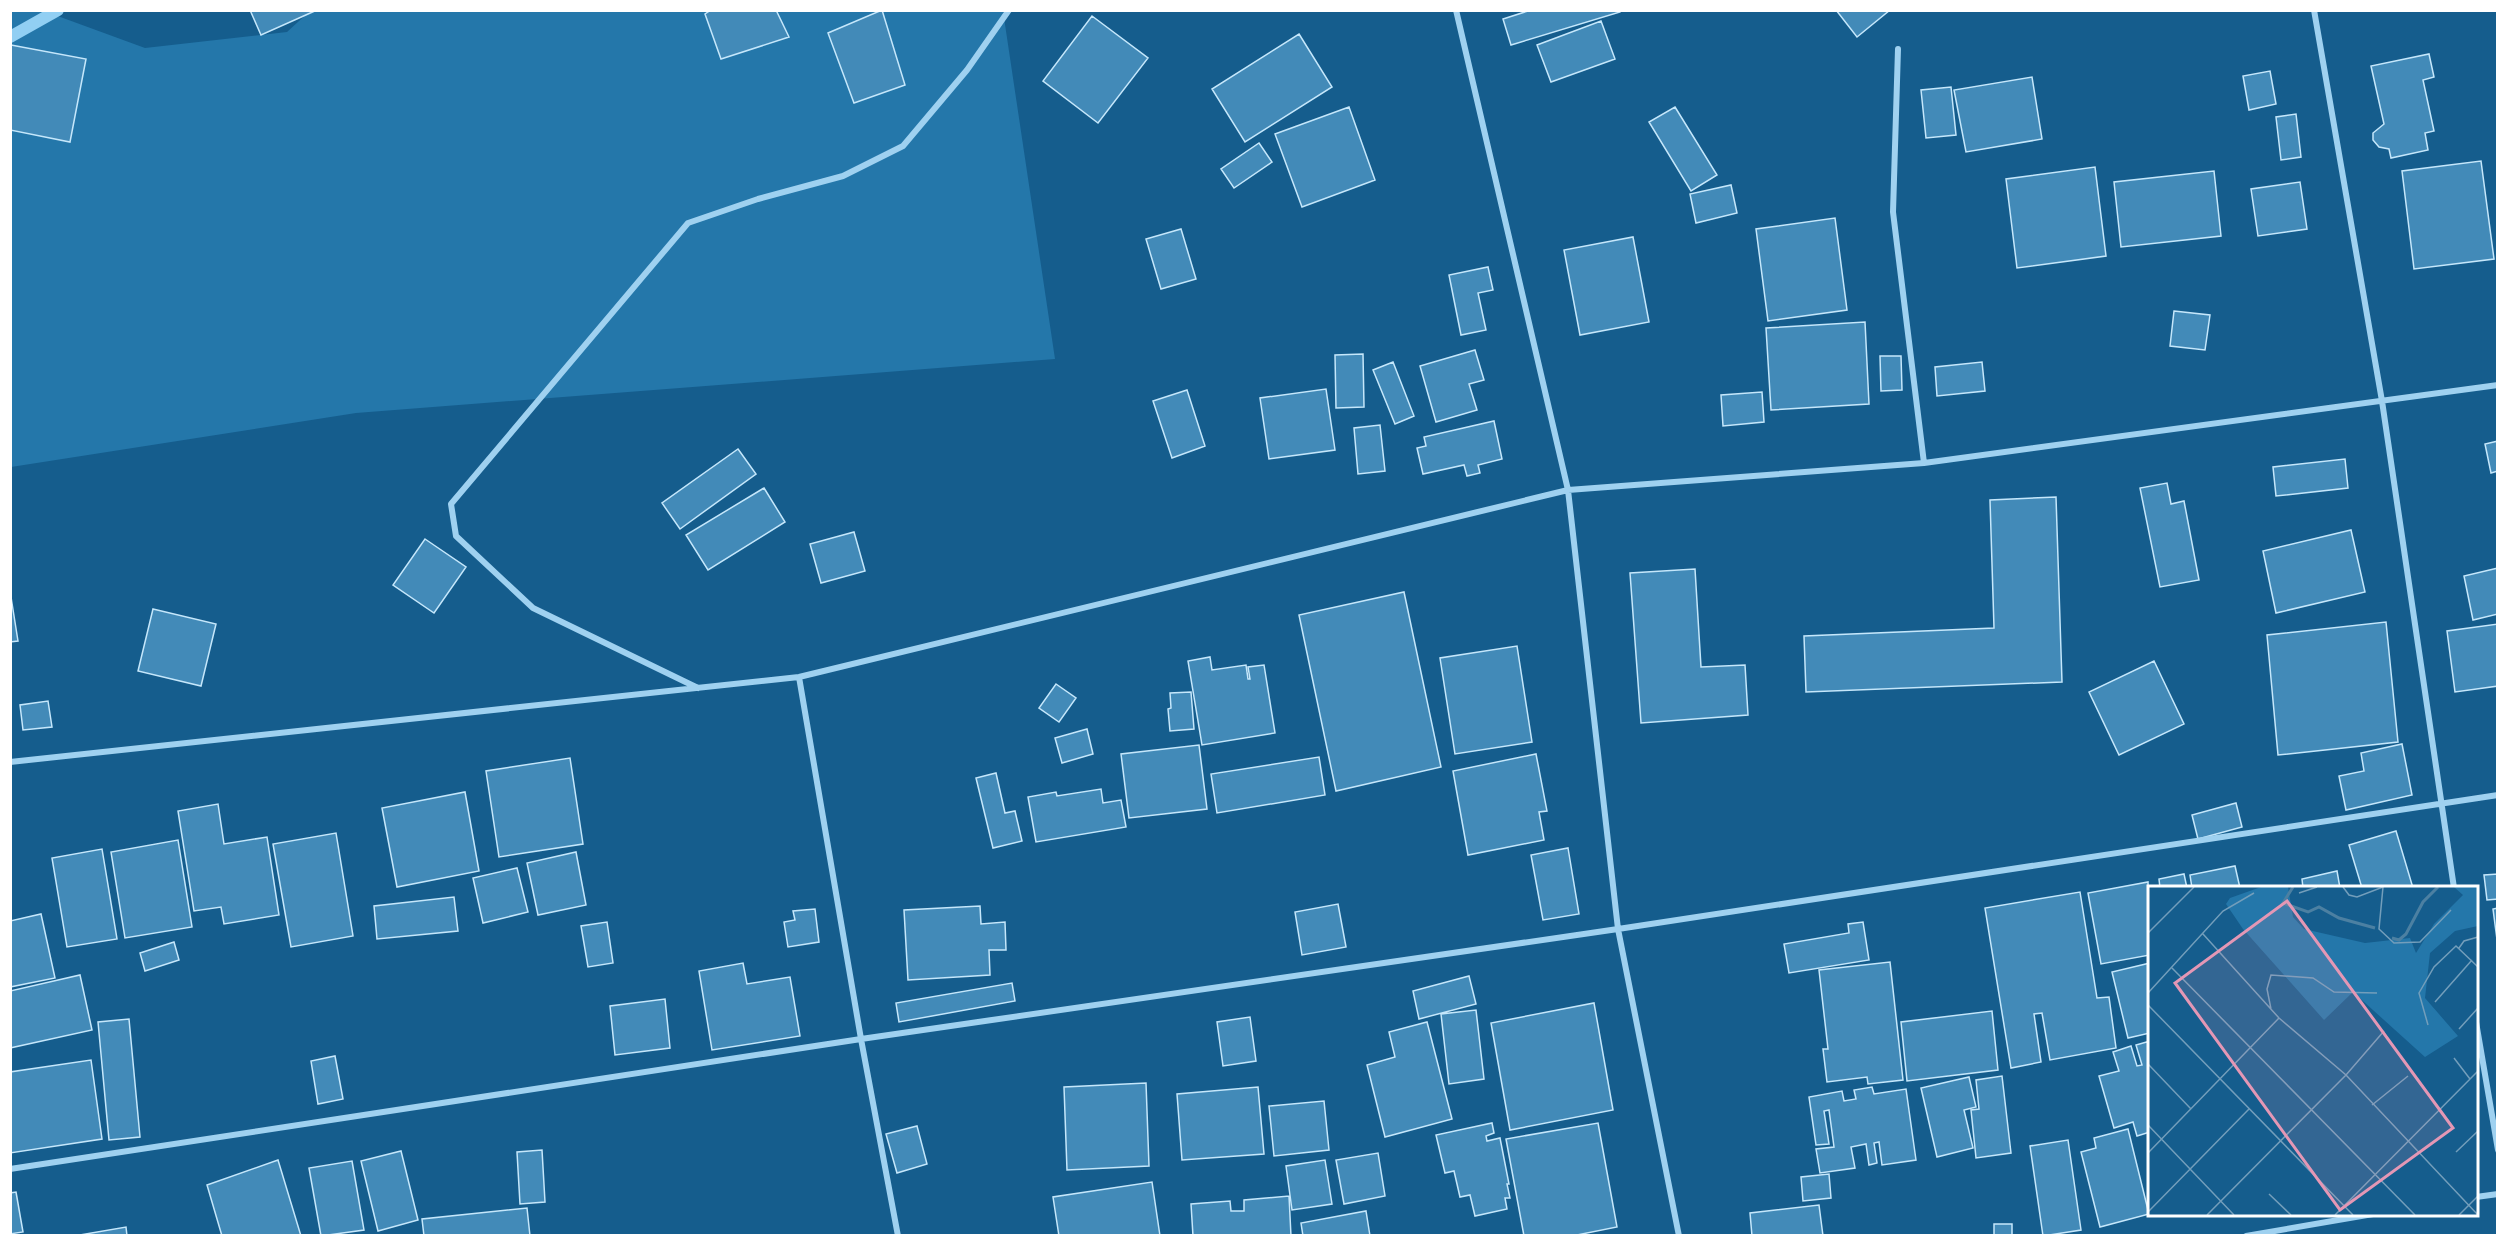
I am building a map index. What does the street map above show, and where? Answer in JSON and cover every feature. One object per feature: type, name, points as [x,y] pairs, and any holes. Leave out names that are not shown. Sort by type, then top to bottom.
[{"type":"street","points":[[699,688],[533,608],[456,536],[451,504],[688,223],[758,199],[843,176],[903,146],[967,70],[1009,10]]},
{"type":"street","points":[[1456,10],[1568,490],[1618,929],[1679,1236]]},
{"type":"street","points":[[2314,10],[2382,401],[2454,886]]},
{"type":"street","points":[[1898,49],[1893,212],[1924,463]]},
{"type":"street","points":[[10,762],[800,677],[1568,490],[1924,463],[2498,385]]},
{"type":"street","points":[[800,677],[861,1038],[898,1236]]},
{"type":"street","points":[[10,1168],[861,1038],[1618,929],[2498,795]]},
{"type":"street","points":[[2478,1034],[2498,1149]]},
{"type":"street","points":[[2478,1197],[2498,1194]]},
{"type":"street","points":[[2246,1236],[2367,1216]]},
{"type":"shaded area","points":[[311,10],[1003,11],[1055,359],[356,413],[11,467],[11,11],[44,11],[145,48],[287,32]]},
{"type":"building","points":[[250,10],[317,10],[261,35]]},
{"type":"building","points":[[711,10],[776,10],[789,37],[721,59],[705,14]]},
{"type":"building","points":[[882,10],[905,85],[854,103],[828,33]]},
{"type":"building","points":[[1531,10],[1620,10],[1620,12],[1511,45],[1503,19]]},
{"type":"building","points":[[1836,10],[1890,10],[1857,37]]},
{"type":"building","points":[[1092,16],[1148,58],[1098,123],[1043,81]]},
{"type":"building","points":[[1601,21],[1615,59],[1551,82],[1537,45]]},
{"type":"building","points":[[1299,34],[1332,87],[1245,142],[1212,89]]},
{"type":"building","points":[[11,45],[86,59],[70,142],[10,130]]},
{"type":"building","points":[[2429,54],[2434,77],[2423,80],[2434,131],[2425,133],[2428,150],[2391,158],[2389,149],[2379,147],[2373,140],[2373,133],[2384,124],[2371,66]]},
{"type":"building","points":[[2270,71],[2276,104],[2249,110],[2243,76]]},
{"type":"building","points":[[2032,77],[2042,139],[1966,152],[1954,90]]},
{"type":"building","points":[[1951,87],[1956,135],[1926,138],[1921,90]]},
{"type":"building","points":[[1349,107],[1375,180],[1302,207],[1275,134]]},
{"type":"building","points":[[1675,107],[1717,175],[1691,191],[1649,122]]},
{"type":"building","points":[[2296,114],[2301,157],[2281,160],[2276,117]]},
{"type":"building","points":[[1259,143],[1272,162],[1234,188],[1221,169]]},
{"type":"building","points":[[2481,161],[2494,259],[2414,269],[2402,171]]},
{"type":"building","points":[[2095,167],[2106,256],[2017,268],[2006,179]]},
{"type":"building","points":[[2214,171],[2221,236],[2121,247],[2114,182]]},
{"type":"building","points":[[2300,182],[2307,229],[2258,236],[2251,189]]},
{"type":"building","points":[[1731,185],[1737,213],[1696,223],[1690,194]]},
{"type":"building","points":[[1835,218],[1847,310],[1768,321],[1756,229]]},
{"type":"building","points":[[1181,229],[1196,279],[1161,289],[1146,239]]},
{"type":"building","points":[[1633,237],[1649,322],[1580,335],[1564,250]]},
{"type":"building","points":[[1488,267],[1493,290],[1478,293],[1486,330],[1461,335],[1449,275]]},
{"type":"building","points":[[2174,311],[2210,315],[2205,350],[2170,346]]},
{"type":"building","points":[[1865,322],[1869,404],[1771,410],[1766,328]]},
{"type":"building","points":[[1475,350],[1484,380],[1469,384],[1477,410],[1436,422],[1420,366]]},
{"type":"building","points":[[1363,354],[1364,407],[1336,408],[1335,355]]},
{"type":"building","points":[[1880,356],[1901,356],[1902,390],[1881,391]]},
{"type":"building","points":[[1393,362],[1414,416],[1395,424],[1373,370]]},
{"type":"building","points":[[1982,362],[1985,391],[1937,396],[1935,367]]},
{"type":"building","points":[[1326,389],[1335,450],[1269,459],[1260,398]]},
{"type":"building","points":[[1187,390],[1205,446],[1172,458],[1153,401]]},
{"type":"building","points":[[1762,392],[1764,422],[1723,426],[1721,395]]},
{"type":"building","points":[[1494,421],[1502,459],[1478,465],[1480,473],[1467,476],[1464,465],[1423,474],[1417,448],[1426,446],[1424,437]]},
{"type":"building","points":[[1380,425],[1385,471],[1358,474],[1354,428]]},
{"type":"building","points":[[2498,441],[2498,471],[2491,473],[2485,444]]},
{"type":"building","points":[[738,449],[756,474],[680,529],[662,503]]},
{"type":"building","points":[[2345,459],[2348,488],[2276,496],[2273,467]]},
{"type":"building","points":[[2167,483],[2171,504],[2184,501],[2199,580],[2160,587],[2140,488]]},
{"type":"building","points":[[764,488],[785,522],[708,570],[686,535]]},
{"type":"building","points":[[2056,497],[2062,682],[1806,692],[1804,636],[1994,628],[1990,500]]},
{"type":"building","points":[[2351,530],[2365,592],[2276,613],[2263,551]]},
{"type":"building","points":[[854,532],[865,571],[821,583],[810,544]]},
{"type":"building","points":[[425,539],[466,567],[434,613],[393,585]]},
{"type":"building","points":[[2498,568],[2498,614],[2473,620],[2464,576]]},
{"type":"building","points":[[1695,569],[1701,667],[1745,665],[1748,715],[1641,723],[1630,573]]},
{"type":"building","points":[[1404,592],[1441,767],[1336,791],[1299,615]]},
{"type":"building","points":[[10,597],[18,641],[10,642]]},
{"type":"building","points":[[153,609],[216,624],[201,686],[138,671]]},
{"type":"building","points":[[2386,622],[2398,742],[2278,755],[2267,635]]},
{"type":"building","points":[[2498,624],[2498,686],[2455,692],[2447,631]]},
{"type":"building","points":[[1517,646],[1532,742],[1455,754],[1440,658]]},
{"type":"building","points":[[1210,657],[1212,670],[1246,665],[1248,679],[1250,679],[1248,667],[1264,665],[1275,733],[1202,745],[1188,661]]},
{"type":"building","points":[[2154,661],[2184,724],[2119,755],[2089,692]]},
{"type":"building","points":[[1056,684],[1076,698],[1059,722],[1039,708]]},
{"type":"building","points":[[1191,692],[1194,729],[1170,731],[1168,709],[1171,708],[1170,693]]},
{"type":"building","points":[[48,701],[52,727],[23,730],[20,705]]},
{"type":"building","points":[[1087,729],[1093,754],[1062,763],[1055,738]]},
{"type":"building","points":[[2402,744],[2412,795],[2346,810],[2339,776],[2364,771],[2361,753]]},
{"type":"building","points":[[1199,745],[1207,809],[1129,818],[1121,754]]},
{"type":"building","points":[[1536,754],[1547,811],[1539,812],[1544,840],[1468,855],[1453,771]]},
{"type":"building","points":[[1319,757],[1325,795],[1217,813],[1211,774]]},
{"type":"building","points":[[570,758],[583,844],[499,857],[486,771]]},
{"type":"building","points":[[996,773],[1005,813],[1015,811],[1022,841],[993,848],[976,778]]},
{"type":"building","points":[[1101,789],[1103,803],[1121,800],[1126,827],[1036,842],[1028,797],[1056,792],[1057,796]]},
{"type":"building","points":[[465,792],[479,871],[397,887],[382,808]]},
{"type":"building","points":[[2236,803],[2242,827],[2198,839],[2192,815]]},
{"type":"building","points":[[218,804],[224,844],[267,837],[279,915],[224,924],[221,907],[194,911],[178,811]]},
{"type":"building","points":[[2396,831],[2412,886],[2361,886],[2349,845]]},
{"type":"building","points":[[336,833],[353,936],[291,947],[273,844]]},
{"type":"building","points":[[178,840],[192,927],[125,938],[111,852]]},
{"type":"building","points":[[1568,848],[1579,914],[1543,920],[1531,855]]},
{"type":"building","points":[[102,849],[117,939],[67,947],[52,858]]},
{"type":"building","points":[[576,852],[586,905],[538,915],[527,863]]},
{"type":"building","points":[[2235,866],[2240,886],[2192,886],[2190,875]]},
{"type":"building","points":[[517,868],[528,912],[483,923],[473,878]]},
{"type":"building","points":[[2337,871],[2340,886],[2303,886],[2302,879]]},
{"type":"building","points":[[2184,874],[2187,886],[2160,886],[2159,879]]},
{"type":"building","points":[[2498,874],[2498,899],[2487,900],[2484,875]]},
{"type":"building","points":[[2148,882],[2148,955],[2101,964],[2088,893]]},
{"type":"building","points":[[2080,892],[2097,998],[2109,997],[2116,1048],[2050,1060],[2042,1013],[2034,1014],[2041,1062],[2011,1068],[1985,908]]},
{"type":"building","points":[[454,897],[458,931],[377,939],[374,906]]},
{"type":"building","points":[[1338,904],[1346,947],[1302,955],[1295,912]]},
{"type":"building","points":[[980,906],[981,924],[1005,922],[1006,950],[989,950],[990,975],[908,980],[904,910]]},
{"type":"building","points":[[2498,908],[2498,947],[2493,909]]},
{"type":"building","points":[[815,909],[819,942],[788,947],[784,922],[795,920],[793,911]]},
{"type":"building","points":[[41,914],[55,978],[10,987],[10,921]]},
{"type":"building","points":[[607,922],[613,963],[588,967],[581,926]]},
{"type":"building","points":[[1863,922],[1869,960],[1789,973],[1784,944],[1849,933],[1848,924]]},
{"type":"building","points":[[174,942],[179,960],[145,971],[140,953]]},
{"type":"building","points":[[1890,962],[1903,1080],[1868,1084],[1867,1077],[1827,1082],[1823,1049],[1828,1049],[1819,970]]},
{"type":"building","points":[[743,963],[747,984],[790,977],[800,1036],[712,1050],[699,971]]},
{"type":"building","points":[[2148,963],[2148,1033],[2128,1038],[2112,972]]},
{"type":"building","points":[[80,975],[92,1030],[10,1048],[10,991]]},
{"type":"building","points":[[1469,976],[1476,1004],[1419,1019],[1413,991]]},
{"type":"building","points":[[1012,983],[1015,1001],[899,1022],[896,1003]]},
{"type":"building","points":[[665,999],[670,1048],[615,1055],[610,1006]]},
{"type":"building","points":[[1594,1003],[1613,1110],[1510,1130],[1491,1023]]},
{"type":"building","points":[[1476,1010],[1484,1079],[1449,1084],[1441,1014]]},
{"type":"building","points":[[1992,1011],[1998,1070],[1907,1081],[1901,1022]]},
{"type":"building","points":[[1250,1017],[1256,1061],[1223,1066],[1217,1022]]},
{"type":"building","points":[[129,1019],[140,1137],[109,1140],[98,1022]]},
{"type":"building","points":[[1427,1022],[1452,1119],[1385,1137],[1367,1065],[1395,1057],[1389,1032]]},
{"type":"building","points":[[2148,1042],[2148,1133],[2137,1136],[2133,1122],[2114,1128],[2099,1076],[2119,1071],[2113,1052],[2131,1046],[2137,1066],[2142,1065],[2136,1045]]},
{"type":"building","points":[[335,1056],[343,1099],[318,1104],[311,1061]]},
{"type":"building","points":[[91,1060],[102,1139],[10,1153],[10,1072]]},
{"type":"building","points":[[2002,1076],[2011,1153],[1976,1158],[1971,1110],[1979,1109],[1976,1080]]},
{"type":"building","points":[[1969,1077],[1976,1107],[1964,1110],[1973,1148],[1937,1157],[1921,1088]]},
{"type":"building","points":[[1146,1083],[1149,1166],[1067,1170],[1064,1087]]},
{"type":"building","points":[[1258,1087],[1264,1154],[1182,1160],[1177,1094]]},
{"type":"building","points":[[1872,1087],[1874,1094],[1906,1089],[1916,1160],[1882,1165],[1879,1142],[1874,1143],[1877,1163],[1869,1165],[1866,1144],[1851,1147],[1855,1168],[1820,1173],[1816,1149],[1834,1147],[1829,1110],[1824,1111],[1829,1144],[1816,1145],[1809,1097],[1842,1091],[1844,1101],[1856,1099],[1854,1090]]},
{"type":"building","points":[[1324,1101],[1329,1150],[1274,1156],[1269,1106]]},
{"type":"building","points":[[1492,1123],[1494,1133],[1486,1136],[1487,1141],[1500,1138],[1510,1198],[1505,1198],[1507,1209],[1475,1216],[1470,1195],[1460,1197],[1454,1171],[1445,1173],[1436,1135]]},
{"type":"building","points":[[1598,1123],[1617,1227],[1572,1236],[1524,1236],[1506,1139]]},
{"type":"building","points":[[917,1126],[927,1164],[897,1173],[886,1134]]},
{"type":"building","points":[[2128,1129],[2148,1214],[2100,1227],[2081,1152],[2096,1148],[2094,1138]]},
{"type":"building","points":[[2068,1140],[2081,1230],[2043,1236],[2030,1146]]},
{"type":"building","points":[[542,1150],[545,1202],[520,1204],[517,1152]]},
{"type":"building","points":[[401,1151],[418,1220],[378,1231],[361,1161]]},
{"type":"building","points":[[1378,1153],[1385,1196],[1344,1204],[1336,1160]]},
{"type":"building","points":[[278,1160],[301,1236],[222,1236],[207,1185]]},
{"type":"building","points":[[1325,1160],[1332,1204],[1292,1210],[1286,1166]]},
{"type":"building","points":[[352,1161],[364,1230],[321,1236],[309,1168]]},
{"type":"building","points":[[1829,1174],[1831,1198],[1803,1201],[1801,1177]]},
{"type":"building","points":[[1152,1182],[1160,1236],[1059,1236],[1053,1197]]},
{"type":"building","points":[[16,1192],[23,1232],[10,1234],[10,1193]]},
{"type":"building","points":[[1289,1196],[1291,1236],[1193,1236],[1191,1204],[1230,1201],[1231,1211],[1244,1211],[1244,1200]]},
{"type":"building","points":[[1819,1205],[1823,1236],[1752,1236],[1750,1213]]},
{"type":"building","points":[[527,1208],[530,1236],[424,1236],[422,1219]]},
{"type":"building","points":[[1366,1211],[1370,1236],[1303,1236],[1301,1223]]},
{"type":"building","points":[[1994,1224],[2012,1224],[2012,1236],[1994,1236]]},
{"type":"building","points":[[126,1227],[127,1236],[74,1236]]},
{"type":"waterway","points":[[10,37],[58,10]]}]
